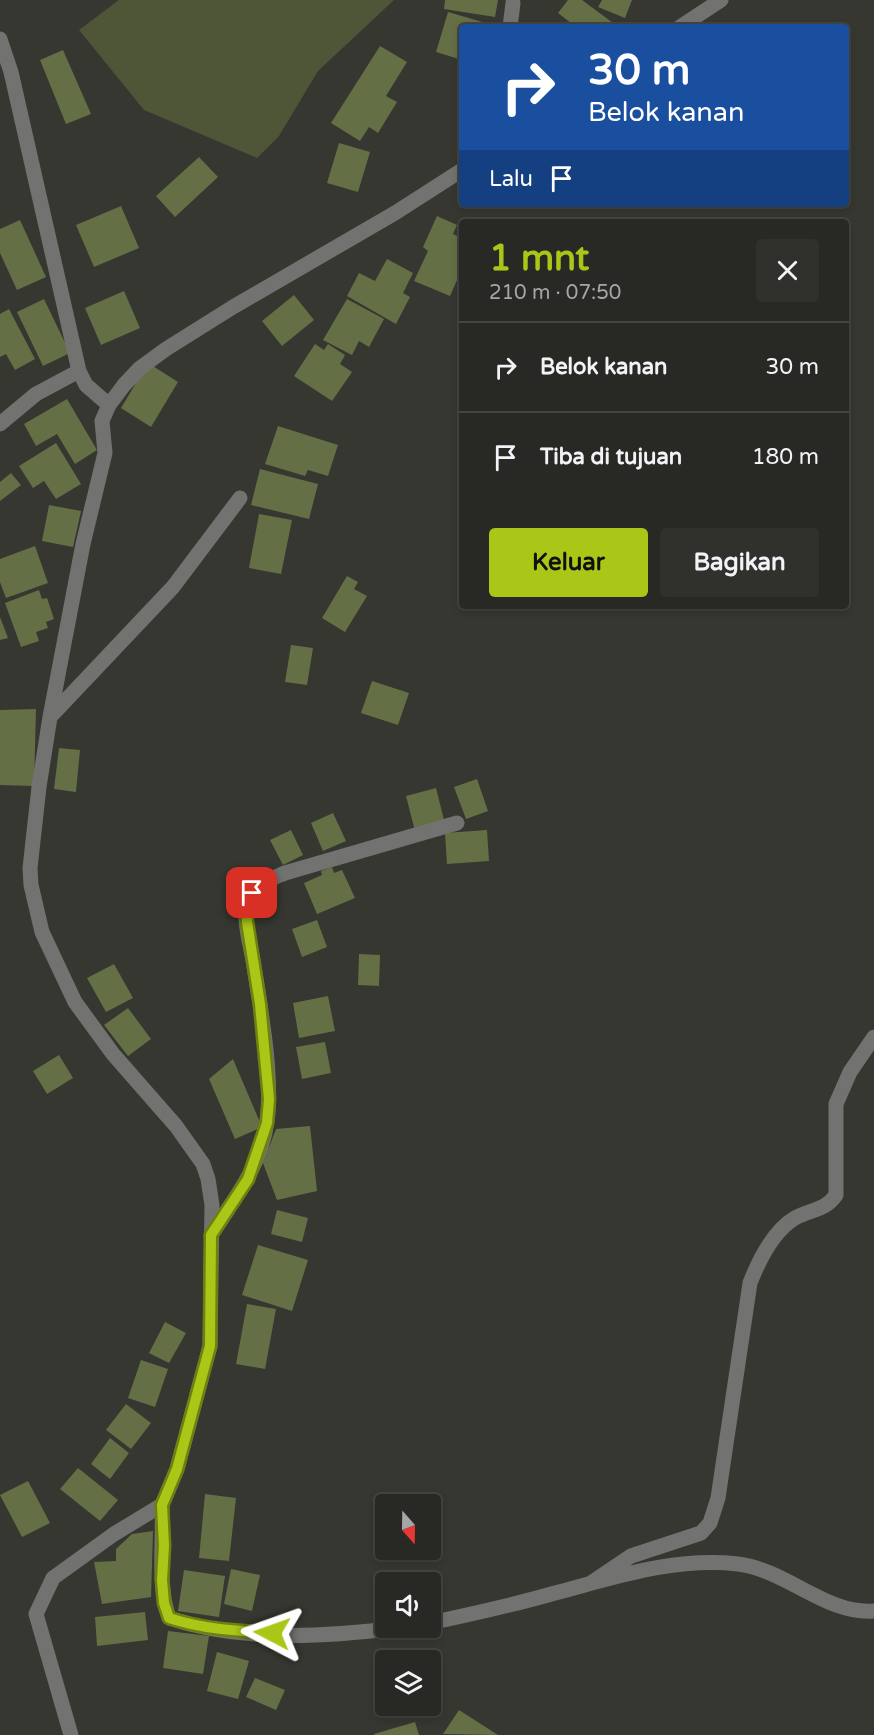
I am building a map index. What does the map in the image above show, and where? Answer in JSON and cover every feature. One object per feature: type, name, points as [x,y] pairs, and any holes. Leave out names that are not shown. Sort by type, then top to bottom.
[{"type":"street","points":[[685,24],[721,0]]},
{"type":"street","points":[[510,24],[513,3]]},
{"type":"street","points":[[0,39],[11,72],[79,371],[86,385],[109,405]]},
{"type":"street","points":[[375,1630],[331,1635],[272,1633],[230,1630],[169,1618],[164,1603],[162,1580],[164,1546],[162,1505],[177,1469],[210,1346],[210,1189],[203,1164],[189,1142],[112,1054],[80,1010],[59,970],[36,917],[30,868],[50,717],[83,544],[105,453],[102,421],[109,405],[140,368],[166,349],[233,307],[395,213],[459,172]]},
{"type":"street","points":[[0,424],[36,394],[79,371]]},
{"type":"street","points":[[50,717],[173,587],[240,498]]},
{"type":"street","points":[[211,1235],[248,1179],[267,1123],[269,1099],[260,1004],[247,922],[247,901],[252,893],[265,882],[285,873],[457,823]]},
{"type":"street","points":[[591,1583],[631,1556],[689,1539],[700,1533],[710,1523],[718,1498],[736,1361],[750,1283],[756,1268],[780,1230],[795,1218],[826,1206],[836,1195],[836,1104],[850,1072],[874,1037]]},
{"type":"street","points":[[71,1735],[36,1614],[53,1578],[114,1534],[162,1505]]},
{"type":"street","points":[[441,1621],[676,1563],[740,1564],[775,1574],[843,1608],[874,1611]]},
{"type":"green space","points":[[119,0],[394,0],[318,71],[279,136],[257,158],[144,110],[79,30]]},
{"type":"building","points":[[445,0],[498,0],[495,17],[444,9]]},
{"type":"building","points":[[568,0],[582,0],[613,23],[572,24],[558,13]]},
{"type":"building","points":[[602,0],[632,0],[625,18],[598,7]]},
{"type":"building","points":[[448,12],[489,24],[459,24],[459,59],[436,52]]},
{"type":"building","points":[[380,46],[407,62],[386,96],[397,102],[378,133],[369,127],[360,141],[331,123]]},
{"type":"building","points":[[63,50],[91,114],[66,124],[40,60]]},
{"type":"building","points":[[339,143],[370,152],[358,192],[327,183]]},
{"type":"building","points":[[199,157],[218,177],[175,217],[156,196]]},
{"type":"building","points":[[121,206],[139,248],[94,267],[76,225]]},
{"type":"building","points":[[437,216],[457,225],[453,234],[459,237],[459,276],[450,296],[414,281],[428,251],[423,247]]},
{"type":"building","points":[[20,220],[46,277],[17,290],[0,253],[0,229]]},
{"type":"building","points":[[387,259],[413,273],[403,293],[410,297],[396,324],[347,296],[359,273],[375,281]]},
{"type":"building","points":[[124,291],[140,328],[101,345],[85,308]]},
{"type":"building","points":[[294,295],[314,320],[282,346],[262,321]]},
{"type":"building","points":[[44,299],[70,353],[43,366],[17,312]]},
{"type":"building","points":[[347,299],[384,319],[369,347],[359,341],[352,355],[323,340]]},
{"type":"building","points":[[9,309],[35,359],[15,370],[6,354],[0,357],[0,314]]},
{"type":"building","points":[[315,344],[324,350],[328,344],[345,355],[340,364],[352,372],[332,401],[294,376]]},
{"type":"building","points":[[148,363],[178,382],[151,427],[121,408]]},
{"type":"building","points":[[67,399],[97,450],[75,464],[57,434],[36,446],[24,424]]},
{"type":"building","points":[[278,426],[338,445],[328,476],[308,470],[305,476],[265,464]]},
{"type":"building","points":[[56,443],[81,484],[56,499],[44,481],[33,488],[19,466]]},
{"type":"building","points":[[260,469],[318,484],[309,519],[251,505]]},
{"type":"building","points":[[11,473],[21,485],[0,501],[0,482]]},
{"type":"building","points":[[49,505],[81,511],[73,547],[42,541]]},
{"type":"building","points":[[259,514],[292,520],[281,574],[249,568]]},
{"type":"building","points":[[35,546],[48,583],[6,598],[0,582],[0,559]]},
{"type":"building","points":[[347,576],[358,582],[354,589],[367,596],[345,632],[322,618]]},
{"type":"building","points":[[39,590],[42,599],[47,598],[54,619],[46,622],[48,628],[36,632],[39,641],[21,647],[5,603]]},
{"type":"building","points":[[0,617],[8,638],[0,640]]},
{"type":"building","points":[[291,645],[313,648],[307,685],[285,682]]},
{"type":"building","points":[[372,681],[409,693],[398,725],[361,713]]},
{"type":"building","points":[[36,709],[34,786],[0,785],[0,710]]},
{"type":"building","points":[[59,748],[80,750],[76,792],[54,789]]},
{"type":"building","points":[[477,779],[488,811],[466,819],[454,787]]},
{"type":"building","points":[[436,788],[445,824],[415,831],[406,796]]},
{"type":"building","points":[[333,813],[346,841],[323,851],[311,823]]},
{"type":"building","points":[[291,830],[303,855],[283,865],[270,840]]},
{"type":"building","points":[[487,830],[489,861],[447,864],[445,833]]},
{"type":"building","points":[[332,867],[334,873],[342,870],[355,898],[317,914],[304,883],[322,875],[321,871]]},
{"type":"building","points":[[317,920],[327,947],[302,957],[292,929]]},
{"type":"building","points":[[359,954],[380,955],[379,986],[358,985]]},
{"type":"building","points":[[114,964],[133,998],[106,1012],[87,978]]},
{"type":"building","points":[[328,996],[335,1031],[299,1038],[293,1003]]},
{"type":"building","points":[[128,1008],[151,1039],[128,1056],[104,1025]]},
{"type":"building","points":[[325,1042],[331,1073],[302,1079],[296,1047]]},
{"type":"building","points":[[59,1055],[73,1078],[47,1094],[33,1071]]},
{"type":"building","points":[[233,1059],[262,1127],[235,1139],[209,1079]]},
{"type":"building","points":[[310,1126],[317,1191],[277,1200],[263,1163],[276,1129]]},
{"type":"building","points":[[277,1210],[308,1218],[302,1242],[271,1234]]},
{"type":"building","points":[[258,1245],[308,1260],[292,1311],[242,1295]]},
{"type":"building","points":[[247,1304],[276,1309],[265,1369],[236,1364]]},
{"type":"building","points":[[165,1322],[186,1333],[169,1363],[149,1353]]},
{"type":"building","points":[[141,1360],[168,1369],[155,1407],[128,1398]]},
{"type":"building","points":[[126,1404],[151,1423],[131,1449],[106,1430]]},
{"type":"building","points":[[110,1438],[129,1453],[110,1479],[91,1464]]},
{"type":"building","points":[[78,1468],[118,1500],[100,1521],[60,1489]]},
{"type":"building","points":[[28,1481],[50,1523],[22,1537],[0,1495]]},
{"type":"building","points":[[205,1494],[236,1498],[229,1561],[199,1558]]},
{"type":"building","points":[[153,1531],[151,1597],[102,1604],[94,1562],[116,1561],[116,1549],[132,1534]]},
{"type":"building","points":[[231,1569],[260,1575],[252,1611],[224,1604]]},
{"type":"building","points":[[184,1570],[225,1576],[219,1617],[178,1611]]},
{"type":"building","points":[[145,1612],[148,1640],[97,1646],[95,1617]]},
{"type":"building","points":[[168,1631],[209,1636],[203,1674],[163,1668]]},
{"type":"building","points":[[217,1652],[249,1661],[238,1699],[207,1691]]},
{"type":"building","points":[[255,1678],[285,1690],[276,1710],[246,1697]]},
{"type":"building","points":[[459,1710],[498,1735],[443,1734]]},
{"type":"building","points":[[415,1722],[419,1735],[374,1735],[374,1734]]},
{"type":"route","points":[[252,893],[247,901],[246,911],[260,1004],[269,1099],[267,1123],[248,1179],[211,1235],[210,1346],[177,1469],[162,1505],[164,1546],[162,1580],[164,1603],[169,1618],[230,1630],[272,1633]]}]
